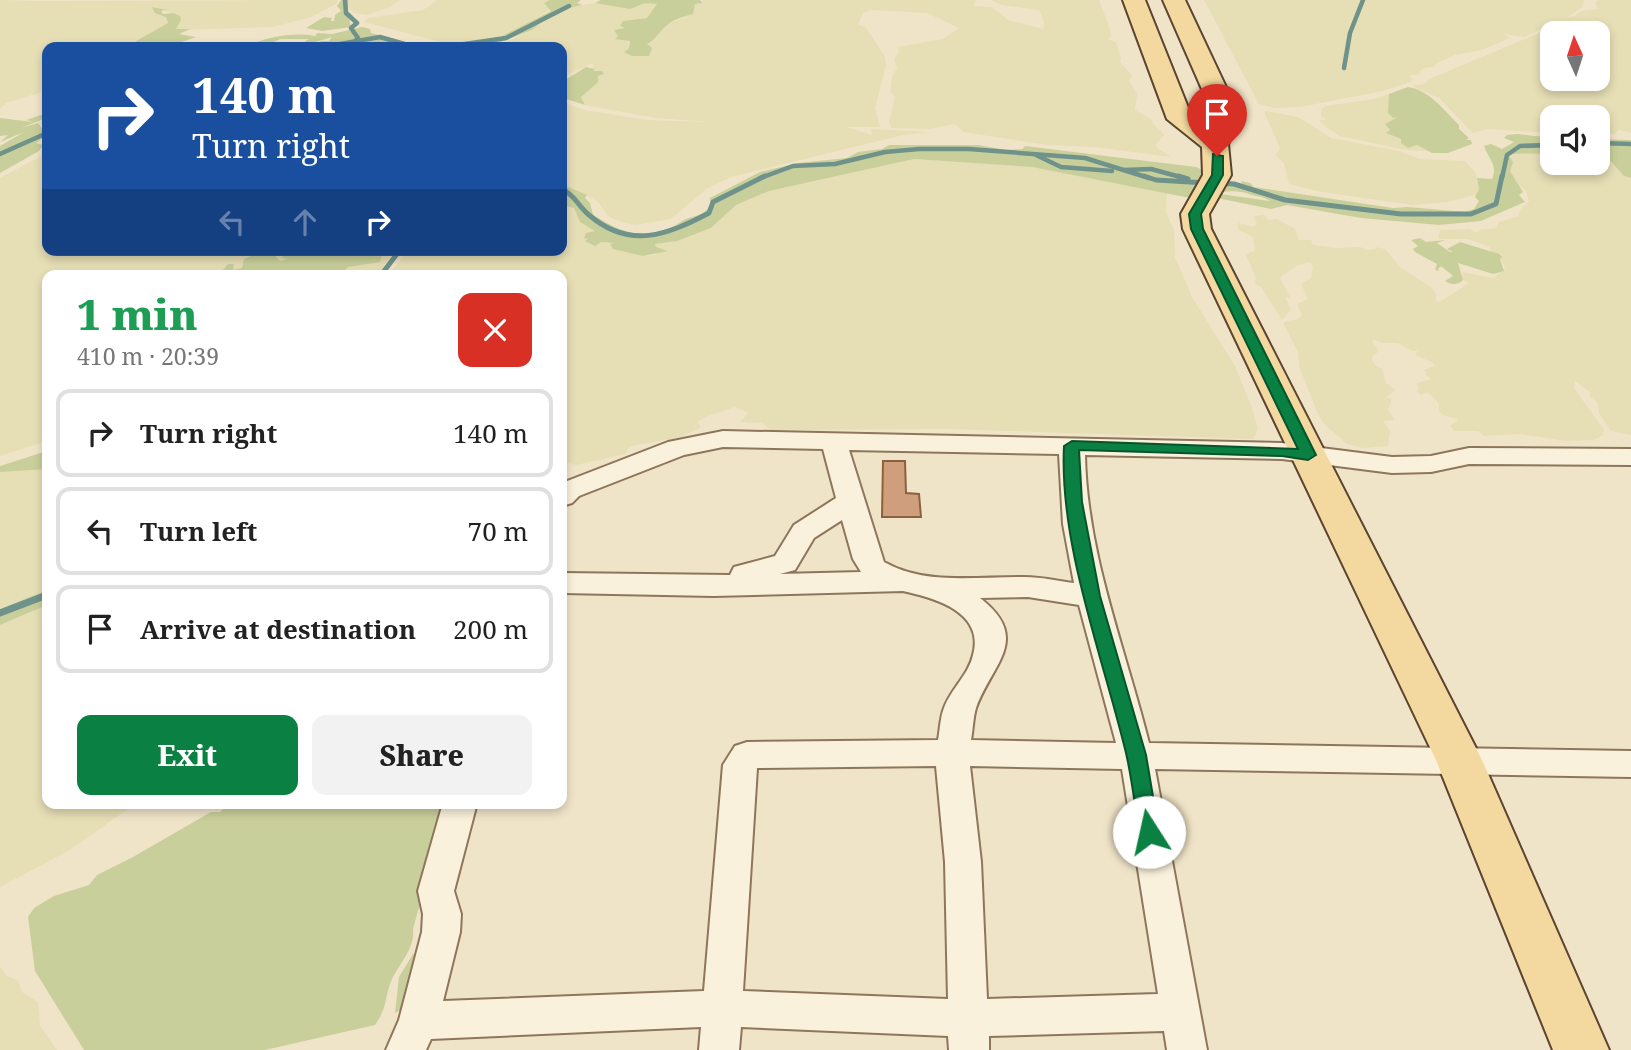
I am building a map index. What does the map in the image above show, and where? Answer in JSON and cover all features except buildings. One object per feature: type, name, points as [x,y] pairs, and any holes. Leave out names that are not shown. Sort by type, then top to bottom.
[{"type":"main road","points":[[1135,0],[1180,119],[1215,144]]},
{"type":"main road","points":[[1174,0],[1228,119],[1215,144],[1210,186],[1195,214],[1197,229],[1459,760],[1581,1050]]},
{"type":"street","points":[[567,492],[677,447],[723,439],[1282,451],[1392,465],[1431,464],[1469,456],[1629,461]]},
{"type":"street","points":[[834,442],[867,559],[874,569],[896,582]]},
{"type":"street","points":[[1072,446],[1074,502],[1092,596],[1136,755],[1187,1050]]},
{"type":"street","points":[[691,585],[785,563],[804,532],[836,513],[851,498]]},
{"type":"street","points":[[567,583],[691,585],[896,582],[938,588],[1028,587],[1092,596]]},
{"type":"street","points":[[938,588],[971,606],[983,617],[990,632],[989,656],[960,708],[952,753],[964,862],[968,1034]]},
{"type":"street","points":[[719,1050],[740,765],[747,755],[952,753],[1631,764]]},
{"type":"street","points":[[458,809],[436,891],[442,914],[441,932],[413,1035],[722,1008],[968,1034],[1180,1012]]},
{"type":"shaded area","points":[[0,0],[338,0],[336,4],[309,18],[272,27],[179,30],[175,29],[180,16],[153,7],[166,17],[168,23],[140,40],[42,42],[42,91],[6,103],[0,109]]},
{"type":"shaded area","points":[[348,0],[400,0],[390,7],[366,15],[355,13],[347,7]]},
{"type":"shaded area","points":[[434,0],[549,0],[544,2],[551,9],[500,37],[463,42],[440,42],[364,22],[368,18],[423,10],[437,1]]},
{"type":"shaded area","points":[[703,0],[976,0],[973,6],[992,7],[1008,20],[1043,29],[1044,22],[1039,10],[1001,5],[991,0],[1099,0],[1110,29],[1111,36],[1108,39],[1116,42],[1120,62],[1132,75],[1129,81],[1137,94],[1135,110],[1152,120],[1161,131],[1164,135],[1156,144],[1157,148],[1171,157],[1095,147],[1047,145],[963,132],[955,124],[930,129],[891,128],[889,122],[895,97],[890,91],[892,77],[897,68],[894,59],[899,52],[898,47],[943,39],[959,28],[927,13],[871,10],[863,13],[858,24],[866,28],[885,57],[886,66],[875,108],[880,127],[846,127],[872,135],[871,129],[929,132],[903,135],[731,177],[706,189],[671,219],[635,225],[609,217],[597,201],[567,186],[567,104],[585,110],[647,120],[708,122],[656,118],[585,105],[581,97],[597,82],[597,76],[604,74],[602,71],[594,71],[593,63],[567,75],[567,42],[507,42],[532,30],[555,11],[563,8],[595,3],[630,8],[638,3],[651,1],[657,5],[647,18],[626,20],[625,28],[617,33],[628,39],[631,55],[638,56],[649,53],[647,44],[668,24],[693,14],[694,4],[703,3]]},
{"type":"shaded area","points":[[1204,0],[1585,0],[1581,8],[1568,17],[1576,16],[1581,11],[1598,9],[1595,3],[1599,0],[1631,0],[1631,133],[1619,130],[1610,134],[1610,105],[1540,105],[1540,132],[1487,129],[1473,133],[1439,98],[1412,86],[1427,83],[1427,80],[1540,32],[1540,91],[1610,91],[1610,21],[1540,21],[1540,29],[1524,37],[1504,34],[1510,38],[1482,50],[1455,55],[1434,67],[1424,68],[1419,72],[1421,74],[1409,76],[1413,79],[1410,82],[1383,91],[1300,107],[1275,108],[1259,104]]},
{"type":"shaded area","points":[[1389,94],[1389,113],[1405,121],[1385,125],[1390,130],[1388,134],[1401,139],[1401,143],[1417,145],[1428,151],[1405,150],[1340,136],[1319,120],[1327,120],[1321,116],[1321,110],[1326,106],[1374,99]]},
{"type":"shaded area","points":[[1264,112],[1298,117],[1331,138],[1399,151],[1420,159],[1465,161],[1476,173],[1479,189],[1477,194],[1448,202],[1412,205],[1322,192],[1289,184],[1284,163],[1276,155],[1280,148]]},
{"type":"shaded area","points":[[1540,152],[1540,175],[1610,175],[1610,160],[1624,176],[1631,178],[1631,435],[1611,431],[1599,413],[1597,402],[1590,397],[1590,392],[1575,381],[1574,388],[1604,430],[1603,435],[1594,440],[1565,441],[1521,434],[1484,436],[1478,431],[1454,431],[1450,425],[1457,422],[1457,419],[1443,415],[1439,411],[1439,404],[1428,392],[1421,395],[1417,391],[1417,383],[1431,379],[1424,370],[1434,366],[1432,362],[1415,355],[1418,351],[1412,351],[1398,343],[1382,343],[1373,339],[1372,342],[1379,351],[1372,360],[1382,369],[1386,383],[1396,390],[1386,397],[1392,399],[1388,410],[1395,420],[1383,421],[1390,431],[1388,446],[1362,448],[1347,444],[1324,424],[1317,412],[1299,366],[1298,352],[1284,325],[1284,322],[1298,319],[1302,315],[1297,304],[1308,299],[1301,284],[1311,278],[1313,266],[1310,262],[1296,266],[1280,278],[1290,297],[1285,298],[1291,309],[1282,320],[1261,287],[1255,284],[1256,278],[1246,255],[1255,250],[1253,237],[1239,230],[1237,225],[1239,223],[1253,227],[1257,224],[1253,216],[1264,215],[1268,220],[1277,219],[1295,229],[1299,240],[1311,240],[1313,245],[1385,249],[1401,268],[1431,287],[1436,294],[1436,301],[1440,302],[1469,283],[1463,280],[1462,272],[1494,278],[1505,268],[1499,254],[1491,252],[1490,247],[1468,239],[1438,239],[1440,230],[1470,229],[1478,233],[1479,230],[1496,228],[1499,222],[1519,216],[1520,210],[1529,201],[1526,191],[1510,171],[1507,155]]},
{"type":"shaded area","points":[[42,156],[42,256],[391,256],[380,270],[42,270],[42,443],[0,456],[0,178]]},
{"type":"shaded area","points":[[914,159],[1032,167],[1167,193],[1166,213],[1174,229],[1175,257],[1192,297],[1235,366],[1258,429],[1254,439],[950,429],[771,430],[762,423],[739,422],[749,413],[735,407],[705,417],[698,422],[701,427],[681,437],[636,445],[629,447],[625,454],[576,465],[567,462],[567,270],[392,270],[404,256],[567,256],[567,206],[574,208],[596,232],[590,232],[601,242],[616,243],[614,249],[643,256],[656,255],[655,244],[677,241],[711,228],[736,205],[769,191]]},
{"type":"shaded area","points":[[42,469],[42,592],[0,609],[0,472]]},
{"type":"shaded area","points":[[42,607],[42,809],[128,809],[70,850],[0,887],[0,625]]},
{"type":"shaded area","points":[[0,967],[7,976],[18,980],[22,992],[38,1002],[40,1026],[57,1050],[0,1050]]},
{"type":"green space","points":[[341,0],[348,0],[348,11],[353,16],[349,18],[351,27],[322,31],[306,28],[324,17],[334,21],[335,15],[341,11],[337,6]]},
{"type":"green space","points":[[549,0],[581,0],[577,3],[582,5],[555,11],[532,30],[501,42],[473,42],[500,37],[551,11],[544,3]]},
{"type":"green space","points":[[601,0],[700,0],[703,3],[695,4],[693,14],[671,22],[647,44],[652,48],[649,56],[632,56],[624,52],[629,49],[630,41],[615,39],[618,36],[614,30],[625,28],[620,26],[623,21],[647,18],[657,4],[646,3],[630,9],[595,3]]},
{"type":"green space","points":[[152,7],[166,10],[161,11],[163,14],[173,13],[180,16],[181,20],[176,29],[190,29],[179,34],[196,37],[182,42],[135,42],[168,23],[166,17],[155,13]]},
{"type":"green space","points":[[362,27],[370,29],[371,33],[404,42],[320,42],[329,41],[332,37],[315,42],[304,42],[309,39],[280,39],[274,42],[257,42],[280,36],[332,34]]},
{"type":"green space","points":[[586,67],[604,74],[598,76],[598,82],[581,97],[585,105],[567,99],[567,79]]},
{"type":"green space","points":[[1408,87],[1423,92],[1435,101],[1459,125],[1459,129],[1469,138],[1466,140],[1471,140],[1472,144],[1448,153],[1432,153],[1417,145],[1408,148],[1401,143],[1401,139],[1386,133],[1390,130],[1385,124],[1398,117],[1393,118],[1388,113],[1389,94]]},
{"type":"green space","points":[[42,115],[42,120],[21,128],[38,123],[42,129],[42,139],[36,143],[42,146],[39,151],[0,173],[0,146],[24,132],[0,142],[8,135],[0,136],[0,118],[33,122],[26,120]]},
{"type":"green space","points":[[1518,134],[1540,137],[1540,154],[1508,155],[1513,162],[1510,171],[1523,192],[1519,195],[1525,202],[1481,221],[1439,225],[1361,218],[1287,205],[1271,209],[1217,198],[1220,194],[1270,201],[1241,192],[1185,197],[1032,167],[914,159],[769,191],[736,205],[711,228],[677,241],[655,244],[656,247],[668,251],[643,256],[613,249],[610,244],[614,243],[601,242],[595,246],[585,241],[588,239],[584,238],[586,233],[595,231],[580,222],[574,208],[567,206],[567,186],[587,195],[585,198],[590,203],[593,215],[603,221],[631,233],[650,233],[672,227],[702,213],[710,206],[710,198],[760,172],[798,163],[847,158],[858,152],[882,149],[889,145],[978,145],[1007,150],[1022,149],[1025,146],[1196,167],[1234,184],[1242,184],[1241,181],[1254,187],[1393,208],[1465,212],[1474,209],[1479,201],[1475,197],[1479,189],[1477,178],[1492,179],[1494,174],[1484,146],[1491,144],[1502,149],[1514,142],[1504,138]]},
{"type":"green space","points":[[1610,139],[1631,140],[1631,178],[1624,176],[1610,160]]},
{"type":"green space","points":[[1420,238],[1426,242],[1445,240],[1437,243],[1450,252],[1453,252],[1447,249],[1460,242],[1499,254],[1504,271],[1493,274],[1458,263],[1463,280],[1457,284],[1450,283],[1445,281],[1453,276],[1441,266],[1439,271],[1435,270],[1437,264],[1413,249],[1418,246],[1411,240]]},
{"type":"green space","points":[[251,256],[276,256],[280,261],[288,259],[282,256],[382,256],[380,262],[348,267],[345,270],[233,270],[242,268],[244,259]]},
{"type":"green space","points":[[228,264],[234,264],[233,270],[223,270]]},
{"type":"green space","points":[[42,453],[42,469],[0,472],[0,466]]},
{"type":"green space","points":[[42,592],[42,607],[0,625],[0,609]]},
{"type":"green space","points":[[223,809],[446,809],[413,929],[412,943],[392,979],[379,1019],[375,1025],[265,1050],[84,1050],[35,971],[28,917],[34,908],[54,896],[89,885],[97,875],[211,812],[220,812]]},
{"type":"green space","points":[[413,954],[422,959],[404,1008],[395,1013],[399,977]]},
{"type":"waterway","points":[[345,0],[346,13],[357,23],[351,28],[358,38],[355,41]]},
{"type":"waterway","points":[[1344,68],[1350,33],[1363,0]]},
{"type":"waterway","points":[[478,42],[506,38],[569,6]]},
{"type":"waterway","points":[[355,41],[380,37],[398,42]]},
{"type":"waterway","points":[[0,154],[42,135]]},
{"type":"waterway","points":[[1610,143],[1631,144]]},
{"type":"waterway","points":[[1502,178],[1507,155],[1520,146],[1540,145]]},
{"type":"waterway","points":[[764,177],[793,166],[835,164],[885,152],[969,149],[1085,158],[1149,178]]},
{"type":"waterway","points":[[1036,155],[1061,167],[1112,171]]},
{"type":"waterway","points":[[1124,170],[1151,169],[1184,178]]},
{"type":"waterway","points":[[1144,176],[1156,180],[1207,183]]},
{"type":"waterway","points":[[1178,176],[1188,179]]},
{"type":"waterway","points":[[1219,183],[1234,184],[1285,200],[1401,214],[1471,214],[1496,204],[1502,176]]},
{"type":"waterway","points":[[567,192],[604,226],[619,233],[649,235],[678,228],[709,213],[713,202],[764,177]]},
{"type":"waterway","points":[[385,270],[395,256]]},
{"type":"waterway","points":[[0,613],[42,597]]},
{"type":"route","points":[[1149,832],[1136,755],[1092,596],[1074,502],[1072,446],[1282,451],[1308,455],[1197,229],[1195,214],[1217,175],[1217,156]]}]
